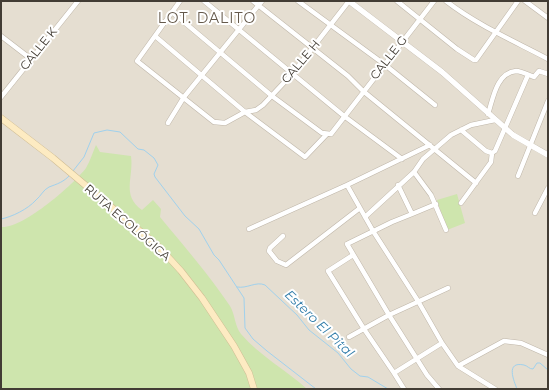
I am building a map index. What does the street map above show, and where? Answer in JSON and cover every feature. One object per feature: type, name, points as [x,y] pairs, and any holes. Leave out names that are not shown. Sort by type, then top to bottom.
[{"type":"main road","name":"RUTA ECOLÓGICA","points":[[1,118],[53,158],[159,247],[181,270],[227,335],[250,373],[254,389]]},
{"type":"street","name":"CALLE K","points":[[1,97],[78,1]]},
{"type":"street","points":[[180,1],[155,36],[202,74],[245,112]]},
{"type":"street","points":[[204,1],[344,116],[402,159]]},
{"type":"street","points":[[253,1],[260,3],[348,76],[363,91],[476,183]]},
{"type":"street","points":[[298,1],[384,64],[435,105]]},
{"type":"street","points":[[349,1],[442,72],[506,129],[531,146],[548,155]]},
{"type":"street","name":"CALLE H","points":[[155,36],[137,61],[214,122],[225,123],[245,112],[259,109],[293,73],[349,1]]},
{"type":"street","points":[[397,1],[421,18],[471,59],[476,60],[518,1]]},
{"type":"street","name":"CALLE G","points":[[245,112],[305,157],[327,134],[331,134],[434,1]]},
{"type":"street","points":[[446,1],[462,13],[548,59]]},
{"type":"street","points":[[525,1],[548,18]]},
{"type":"street","points":[[168,123],[184,97],[260,3]]},
{"type":"street","points":[[172,12],[220,54],[272,96],[322,133],[327,134]]},
{"type":"street","points":[[1,36],[31,59]]},
{"type":"street","points":[[488,114],[500,80],[508,74],[516,71],[534,77],[539,71],[548,74]]},
{"type":"street","points":[[461,203],[491,162],[492,153],[497,149],[528,75]]},
{"type":"street","points":[[518,176],[548,101]]},
{"type":"street","points":[[365,217],[398,185],[414,172],[423,159],[451,135],[471,125],[495,120]]},
{"type":"street","points":[[461,130],[486,152],[492,153]]},
{"type":"street","points":[[249,229],[347,185],[430,145]]},
{"type":"street","points":[[414,172],[436,204],[446,230]]},
{"type":"street","points":[[347,185],[373,231],[418,301],[442,343],[458,366],[495,389]]},
{"type":"street","points":[[398,185],[412,214]]},
{"type":"street","points":[[536,213],[548,188]]},
{"type":"street","points":[[436,204],[373,231],[348,244],[389,315],[427,375],[439,389]]},
{"type":"street","points":[[283,236],[270,248],[269,251],[277,261],[286,264],[360,208]]},
{"type":"street","points":[[353,255],[328,271],[404,389]]},
{"type":"street","points":[[349,337],[389,315],[448,288]]},
{"type":"street","points":[[458,366],[504,341],[521,343],[547,354]]},
{"type":"street","points":[[394,373],[442,343]]},
{"type":"shaded area","points":[[1,1],[548,1],[548,389],[190,389],[1,260]]},
{"type":"green space","points":[[96,145],[100,152],[131,156],[130,192],[136,204],[142,210],[153,200],[161,209],[160,217],[205,272],[230,306],[237,328],[241,334],[256,349],[307,389],[1,389],[1,227],[10,226],[22,221],[47,205],[59,195],[86,168]]},
{"type":"green space","points":[[457,194],[465,223],[447,230],[437,200]]},
{"type":"waterway","name":"Estero El Pital","points":[[73,171],[84,157],[94,133],[107,130],[120,132],[138,149],[144,150],[154,158],[158,165],[154,174],[155,177],[185,216],[199,229],[214,255],[219,260],[244,298],[245,328],[253,339],[316,389]]},
{"type":"waterway","name":"Estero El Pital","points":[[1,219],[24,209],[33,203],[47,188],[63,181],[70,175]]},
{"type":"waterway","name":"Estero El Pital","points":[[237,287],[258,284],[265,285],[297,315],[309,330],[338,353],[351,369],[360,376],[368,377],[388,389]]},
{"type":"waterway","name":"Estero El Pital","points":[[517,389],[512,372],[514,366],[524,365],[530,369],[533,369],[537,363],[540,363],[548,370]]},
{"type":"district","name":"LOT. DALITO","points":[[207,19]]}]
